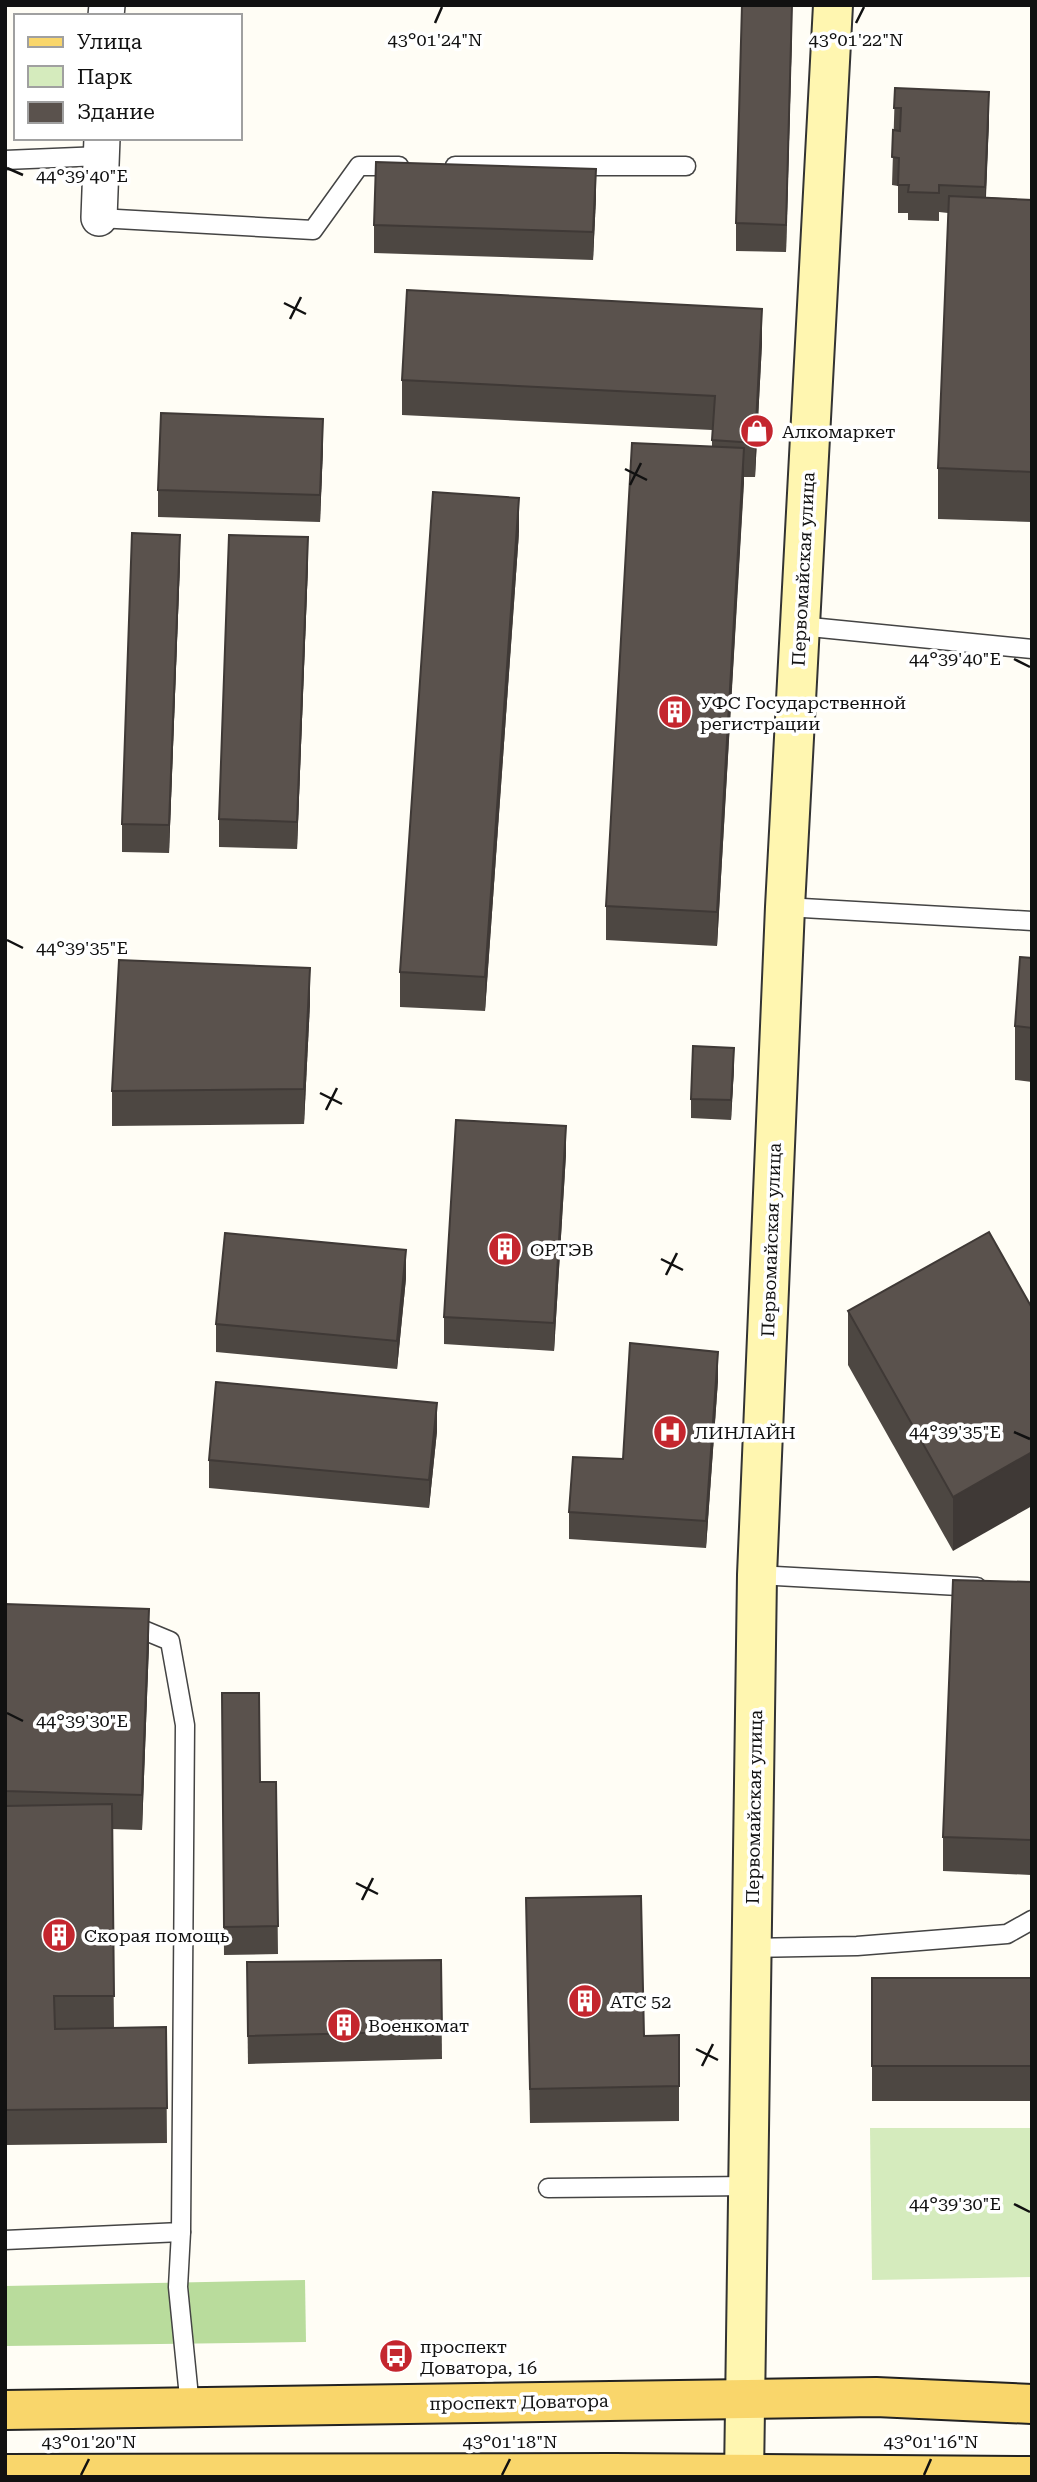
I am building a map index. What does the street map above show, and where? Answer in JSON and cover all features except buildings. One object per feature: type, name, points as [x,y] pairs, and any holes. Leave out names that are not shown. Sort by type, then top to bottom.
[{"type":"main road","name":"проспект Доватора","points":[[5,2410],[876,2397],[1032,2404]]},
{"type":"main road","points":[[5,2474],[1032,2476]]},
{"type":"street","name":"Первомайская улица","points":[[744,2476],[757,1575],[785,907],[833,5]]},
{"type":"street","points":[[99,218],[101,147]]},
{"type":"lane","points":[[5,160],[101,147]]},
{"type":"lane","points":[[99,218],[313,230],[359,166],[414,166]]},
{"type":"lane","points":[[442,166],[686,166]]},
{"type":"lane","points":[[800,626],[1032,649]]},
{"type":"lane","points":[[785,907],[1032,921]]},
{"type":"lane","points":[[757,1575],[990,1588]]},
{"type":"lane","points":[[107,1615],[170,1641],[185,1725],[181,2232],[178,2287],[190,2407]]},
{"type":"lane","points":[[752,1948],[857,1946],[1007,1934],[1032,1920]]},
{"type":"lane","points":[[548,2188],[750,2186]]},
{"type":"lane","points":[[5,2240],[181,2232]]},
{"type":"green space","points":[[870,2128],[1032,2128],[1032,2277],[872,2280]]},
{"type":"green space","points":[[305,2280],[306,2342],[5,2346],[5,2286]]},
{"type":"place","name":"Алкомаркет","points":[[757,431]]},
{"type":"place","name":"УФС Государственной регистрации","points":[[675,712]]},
{"type":"place","name":"ОРТЭВ","points":[[505,1249]]},
{"type":"place","name":"ЛИНЛАЙН","points":[[670,1432]]},
{"type":"place","name":"Скорая помощь","points":[[59,1935]]},
{"type":"place","name":"АТС 52","points":[[585,2001]]},
{"type":"place","name":"Военкомат","points":[[344,2025]]},
{"type":"place","name":"проспект Доватора, 16","points":[[396,2356]]}]
